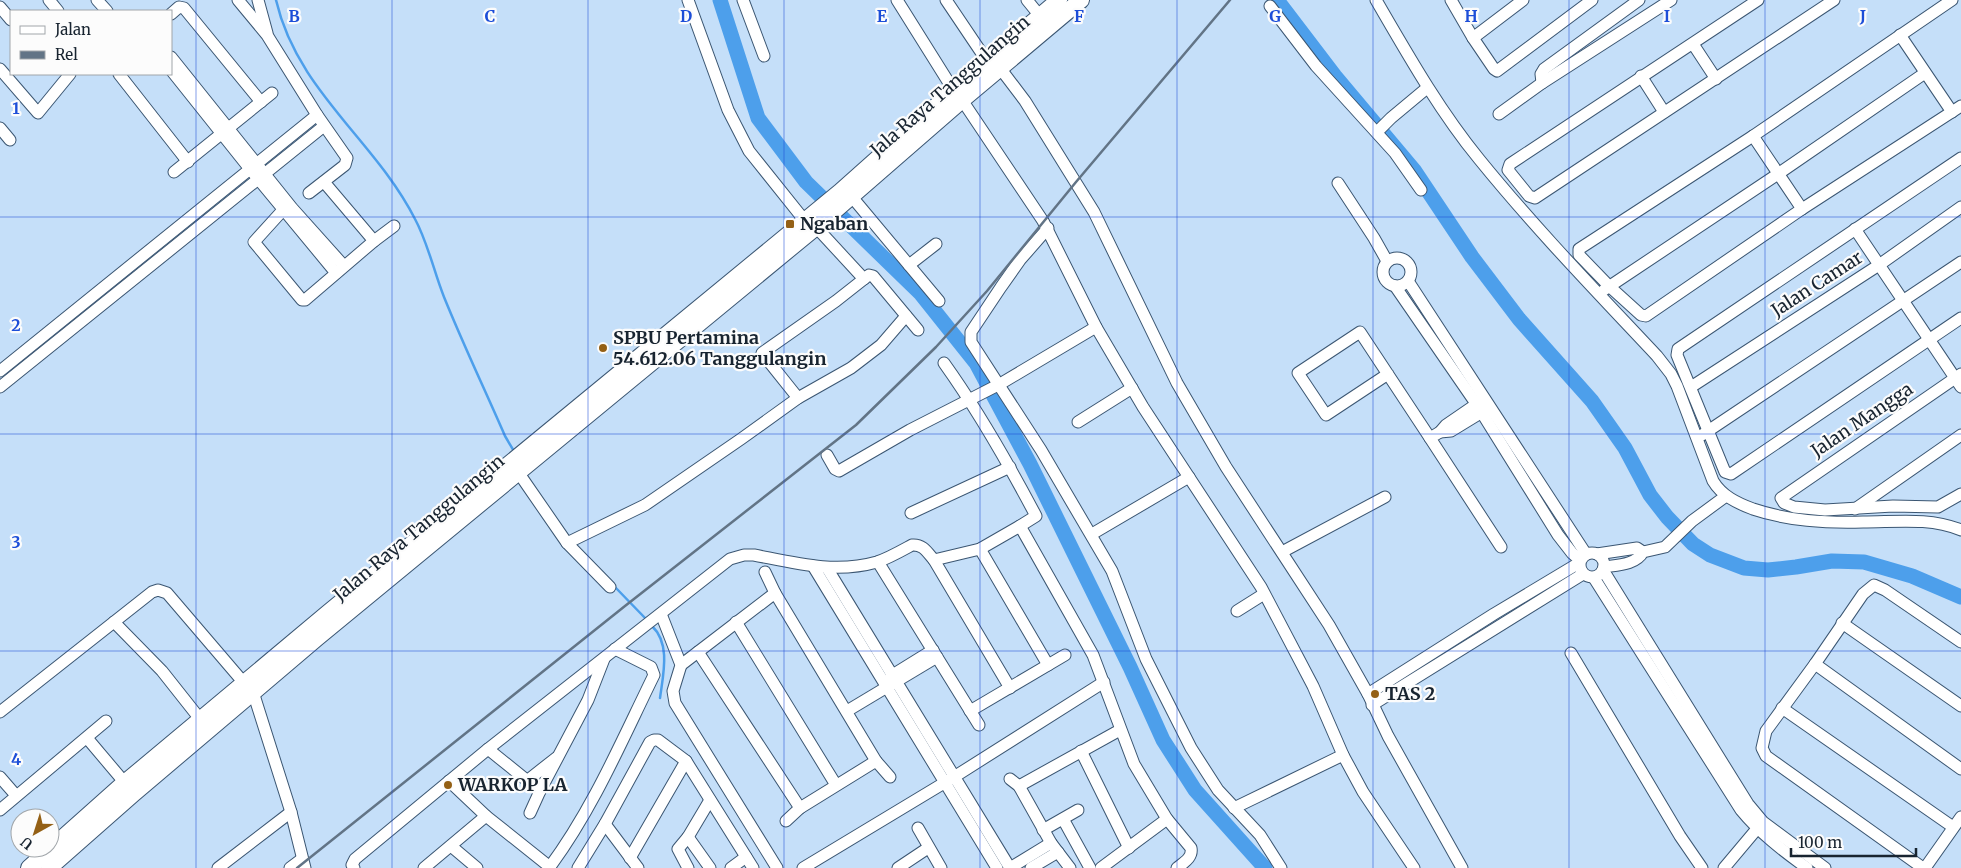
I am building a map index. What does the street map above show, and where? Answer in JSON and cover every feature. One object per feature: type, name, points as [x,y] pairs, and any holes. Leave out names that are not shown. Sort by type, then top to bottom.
[{"type":"highway","points":[[994,64],[1040,16],[1059,0]]},
{"type":"highway","name":"Jala Raya Tanggulangin","points":[[812,223],[846,197],[994,64],[1081,0]]},
{"type":"highway","name":"Jalan Raya Tanggulangin","points":[[49,868],[248,688],[313,633],[812,223]]},
{"type":"highway","name":"Jalan Raya Tanggulangin","points":[[29,868],[200,719],[248,688]]},
{"type":"street","points":[[49,0],[57,10]]},
{"type":"street","points":[[97,0],[106,10]]},
{"type":"street","points":[[238,0],[267,35],[324,126],[347,158],[345,165],[309,193]]},
{"type":"street","points":[[258,0],[267,35]]},
{"type":"street","points":[[688,0],[728,110],[749,151],[864,279]]},
{"type":"street","points":[[743,0],[764,56]]},
{"type":"street","points":[[897,0],[958,95],[1048,228],[1096,327],[1132,388],[1264,594],[1313,686],[1343,755],[1363,792],[1414,868]]},
{"type":"street","points":[[946,0],[994,64],[1025,101],[1094,212],[1177,383],[1226,467],[1330,625],[1388,736],[1462,868]]},
{"type":"street","points":[[1027,0],[1040,16]]},
{"type":"street","points":[[1376,0],[1427,88],[1478,158],[1532,224],[1657,356],[1671,374],[1713,481],[1726,496],[1748,507],[1786,518],[1810,521],[1930,521],[1961,530]]},
{"type":"street","points":[[1451,0],[1473,38],[1494,69],[1497,70],[1590,1]]},
{"type":"street","points":[[1473,38],[1506,5],[1523,0]]},
{"type":"street","points":[[1542,83],[1541,74],[1544,69],[1639,0]]},
{"type":"street","points":[[1499,114],[1542,83],[1671,0]]},
{"type":"street","points":[[1758,0],[1510,164],[1508,170],[1530,196],[1535,198],[1834,0]]},
{"type":"street","points":[[1900,35],[1925,72],[1956,109],[1802,209],[1646,316],[1641,314],[1609,286],[1579,255],[1579,249],[1753,136],[1900,35],[1952,0]]},
{"type":"street","points":[[1270,6],[1316,66],[1378,131],[1421,190]]},
{"type":"street","points":[[0,7],[10,19]]},
{"type":"street","points":[[172,13],[179,7],[184,8],[261,102]]},
{"type":"street","points":[[1692,44],[1716,78]]},
{"type":"street","points":[[172,58],[225,132]]},
{"type":"street","points":[[0,69],[38,113],[65,76]]},
{"type":"street","points":[[172,71],[261,176],[292,208],[340,270]]},
{"type":"street","points":[[1599,295],[1609,286],[1778,174],[1925,72]]},
{"type":"street","points":[[120,75],[188,162]]},
{"type":"street","points":[[1641,76],[1664,112]]},
{"type":"street","points":[[1378,131],[1427,88]]},
{"type":"street","points":[[174,172],[272,93]]},
{"type":"street","points":[[0,371],[317,115]]},
{"type":"street","points":[[0,387],[324,126]]},
{"type":"street","points":[[0,128],[10,140]]},
{"type":"street","points":[[1753,136],[1802,209]]},
{"type":"street","points":[[1961,158],[1678,349],[1677,357],[1725,472],[1731,474],[1961,318]]},
{"type":"street","points":[[261,176],[283,210],[340,270]]},
{"type":"street","points":[[324,182],[374,241]]},
{"type":"street","points":[[1506,190],[1518,182]]},
{"type":"street","points":[[1338,183],[1387,261]]},
{"type":"street","points":[[846,197],[909,265],[939,301]]},
{"type":"street","name":"Jalan Camar","points":[[1691,387],[1879,265],[1961,207]]},
{"type":"street","points":[[283,210],[255,239],[254,245],[302,300],[305,300],[394,226]]},
{"type":"street","points":[[1048,228],[1020,260],[971,332],[971,342],[1092,534],[1112,571],[1146,659],[1191,748],[1218,790],[1260,835],[1281,868]]},
{"type":"street","points":[[1855,228],[1928,340],[1959,380]]},
{"type":"street","points":[[909,265],[936,244]]},
{"type":"street","points":[[1393,258],[1400,258],[1406,262],[1410,267],[1411,274],[1408,281],[1402,285],[1395,286],[1389,284],[1384,279],[1382,273],[1387,261],[1393,258]]},
{"type":"street","points":[[1697,439],[1961,262]]},
{"type":"street","points":[[798,398],[762,354],[836,302],[869,275],[873,276],[918,330]]},
{"type":"street","points":[[117,276],[125,286]]},
{"type":"street","points":[[1408,281],[1437,337]]},
{"type":"street","points":[[1395,286],[1437,337],[1591,565],[1762,828],[1807,868]]},
{"type":"street","points":[[570,541],[645,505],[798,398],[851,368],[881,345],[906,316]]},
{"type":"street","points":[[827,455],[835,469],[839,471],[910,430],[997,386],[1096,327]]},
{"type":"street","points":[[1388,374],[1326,415],[1298,373],[1360,332],[1388,374],[1435,435],[1501,547]]},
{"type":"street","points":[[934,560],[980,550],[1036,516],[973,399],[944,363]]},
{"type":"street","name":"Jalan Mangga","points":[[1855,508],[1824,510],[1794,507],[1782,501],[1783,495],[1959,380]]},
{"type":"street","points":[[1078,422],[1132,388]]},
{"type":"street","points":[[1435,435],[1446,424],[1483,406]]},
{"type":"street","points":[[1855,508],[1961,435]]},
{"type":"street","points":[[521,462],[570,541],[610,587]]},
{"type":"street","points":[[911,513],[1010,466]]},
{"type":"street","points":[[1092,534],[1189,477]]},
{"type":"street","points":[[1855,508],[1938,507],[1961,494]]},
{"type":"street","points":[[1370,700],[1494,614],[1591,565],[1637,548],[1643,552],[1669,544],[1692,521],[1726,496]]},
{"type":"street","points":[[1282,552],[1385,497]]},
{"type":"street","points":[[1855,508],[1860,522]]},
{"type":"street","points":[[1020,526],[1093,655],[1134,764],[1167,819],[1192,851],[1188,860],[1177,868]]},
{"type":"street","points":[[354,868],[352,865],[355,858],[449,781],[730,559],[744,555],[754,555],[827,568],[844,568],[878,562],[912,545],[922,546],[934,560],[1010,688]]},
{"type":"street","points":[[980,550],[1048,665]]},
{"type":"street","points":[[878,562],[979,725]]},
{"type":"street","points":[[1370,700],[1502,625],[1591,565]]},
{"type":"street","points":[[813,566],[889,682],[949,780],[997,868]]},
{"type":"street","points":[[827,568],[889,682]]},
{"type":"street","points":[[765,572],[775,593],[876,760],[890,777]]},
{"type":"street","points":[[1961,642],[1886,590],[1874,585],[1863,594],[1764,734],[1762,748],[1766,756],[1924,868],[1961,817]]},
{"type":"street","points":[[0,712],[152,592],[162,590],[167,593],[248,688],[291,812],[304,863],[290,868]]},
{"type":"street","points":[[775,593],[681,665],[673,691],[675,703],[777,868]]},
{"type":"street","points":[[1236,611],[1264,594]]},
{"type":"street","points":[[1494,614],[1502,625]]},
{"type":"street","points":[[657,616],[681,665]]},
{"type":"street","points":[[114,622],[162,671],[200,719]]},
{"type":"street","points":[[736,622],[836,785]]},
{"type":"street","points":[[1842,623],[1961,706]]},
{"type":"street","points":[[449,781],[486,816],[550,868],[568,843],[606,773],[654,675],[652,667],[615,649]]},
{"type":"street","points":[[698,652],[800,808]]},
{"type":"street","points":[[1571,653],[1680,836],[1702,868]]},
{"type":"street","points":[[845,709],[935,654]]},
{"type":"street","points":[[970,712],[1065,655]]},
{"type":"street","points":[[530,813],[588,700],[604,659]]},
{"type":"street","points":[[1815,664],[1961,769]]},
{"type":"street","points":[[803,868],[949,780],[1104,682]]},
{"type":"street","points":[[1782,708],[1953,827]]},
{"type":"street","points":[[0,810],[106,721]]},
{"type":"street","points":[[1070,868],[1054,847],[1014,783],[1120,730]]},
{"type":"street","points":[[87,738],[125,783]]},
{"type":"street","points":[[582,866],[650,742],[658,740],[686,761],[753,868]]},
{"type":"street","points":[[488,750],[540,791]]},
{"type":"street","points":[[1081,751],[1129,848]]},
{"type":"street","points":[[528,780],[559,755]]},
{"type":"street","points":[[1234,808],[1343,755]]},
{"type":"street","points":[[786,821],[800,808],[876,760]]},
{"type":"street","points":[[630,858],[686,761]]},
{"type":"street","points":[[0,776],[12,792]]},
{"type":"street","points":[[949,780],[1010,868],[1054,847]]},
{"type":"street","points":[[688,868],[678,849],[688,837],[710,800]]},
{"type":"street","points":[[1043,830],[1078,810]]},
{"type":"street","points":[[218,868],[291,812]]},
{"type":"street","points":[[425,868],[486,816]]},
{"type":"street","points":[[1101,868],[1167,819]]},
{"type":"street","points":[[1063,820],[1090,868]]},
{"type":"street","points":[[605,824],[638,868]]},
{"type":"street","points":[[918,828],[941,868]]},
{"type":"street","points":[[1724,868],[1762,828]]},
{"type":"street","points":[[1734,868],[1762,828]]},
{"type":"street","points":[[1762,828],[1825,868]]},
{"type":"street","points":[[688,837],[710,868]]},
{"type":"street","points":[[451,846],[477,868]]},
{"type":"street","points":[[1031,868],[1054,847]]},
{"type":"street","points":[[898,868],[928,848]]},
{"type":"street","points":[[731,868],[746,857]]},
{"type":"waterway","points":[[276,0],[286,32],[301,61],[338,114],[379,164],[415,219],[424,238],[451,315],[505,436],[515,453]]},
{"type":"waterway","points":[[720,0],[758,118],[806,182],[921,294],[976,363],[1030,464],[1130,667],[1163,740],[1195,790],[1265,868]]},
{"type":"waterway","points":[[1277,0],[1335,76],[1414,170],[1472,257],[1519,319],[1592,401],[1625,448],[1650,495],[1667,517],[1693,544],[1710,555],[1744,568],[1768,570],[1832,561],[1864,562],[1912,576],[1961,597]]},
{"type":"waterway","points":[[614,586],[647,620]]},
{"type":"waterway","points":[[652,626],[658,633],[664,651],[664,670],[660,698]]},
{"type":"railway","points":[[297,868],[625,606],[856,425],[936,347],[987,291],[1076,182],[1230,0]]},
{"type":"place","name":"Ngaban","points":[[790,224]]},
{"type":"place","name":"SPBU Pertamina 54.612.06 Tanggulangin","points":[[603,348]]},
{"type":"place","name":"TAS 2","points":[[1375,694]]},
{"type":"place","name":"WARKOP LA","points":[[448,785]]}]
